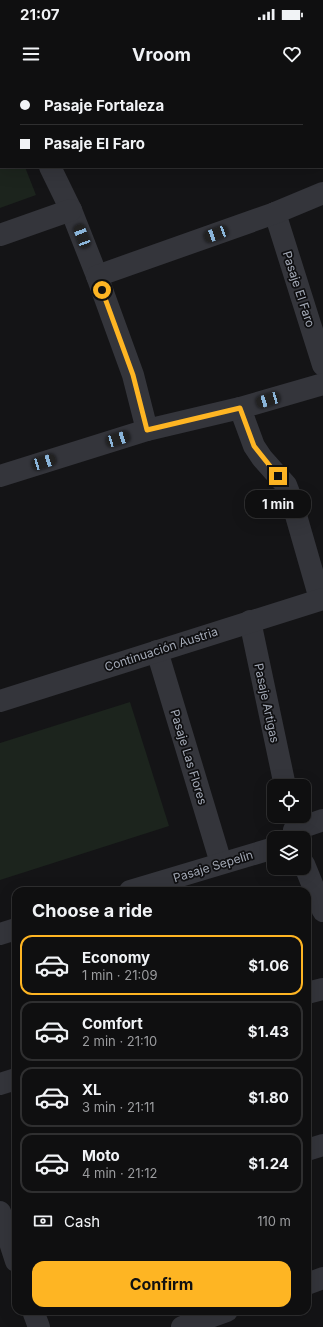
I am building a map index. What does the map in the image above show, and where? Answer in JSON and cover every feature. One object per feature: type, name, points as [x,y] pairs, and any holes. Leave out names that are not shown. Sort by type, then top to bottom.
[{"type":"street","points":[[50,168],[71,210],[97,276],[133,375],[147,430]]},
{"type":"street","points":[[97,276],[275,213],[323,193]]},
{"type":"street","points":[[0,235],[71,210]]},
{"type":"street","name":"Pasaje El Faro","points":[[275,213],[323,365]]},
{"type":"street","points":[[0,476],[147,430],[240,408],[323,384]]},
{"type":"street","points":[[240,408],[254,446],[262,458],[286,486],[322,599]]},
{"type":"street","name":"Continuación Austria","points":[[0,701],[322,599]]},
{"type":"street","name":"Pasaje Artigas","points":[[250,621],[283,779]]},
{"type":"street","name":"Pasaje Las Flores","points":[[157,651],[221,863]]},
{"type":"street","points":[[293,828],[323,820]]},
{"type":"street","name":"Pasaje Sepelin","points":[[143,887],[267,850]]},
{"type":"street","points":[[308,875],[323,911]]},
{"type":"street","points":[[0,934],[12,930]]},
{"type":"street","points":[[311,992],[323,989]]},
{"type":"street","points":[[0,1084],[12,1080]]},
{"type":"street","points":[[311,1149],[323,1145]]},
{"type":"street","points":[[0,1215],[12,1244]]},
{"type":"street","points":[[311,1282],[323,1278]]},
{"type":"street","points":[[34,1315],[39,1327]]},
{"type":"street","points":[[182,1327],[216,1315]]},
{"type":"shaded area","points":[[0,168],[25,168],[36,195],[0,208]]},
{"type":"shaded area","points":[[130,702],[169,826],[0,880],[0,743]]},
{"type":"route","points":[[102,290],[133,375],[147,430],[240,408],[254,446],[262,458],[278,476]]}]
